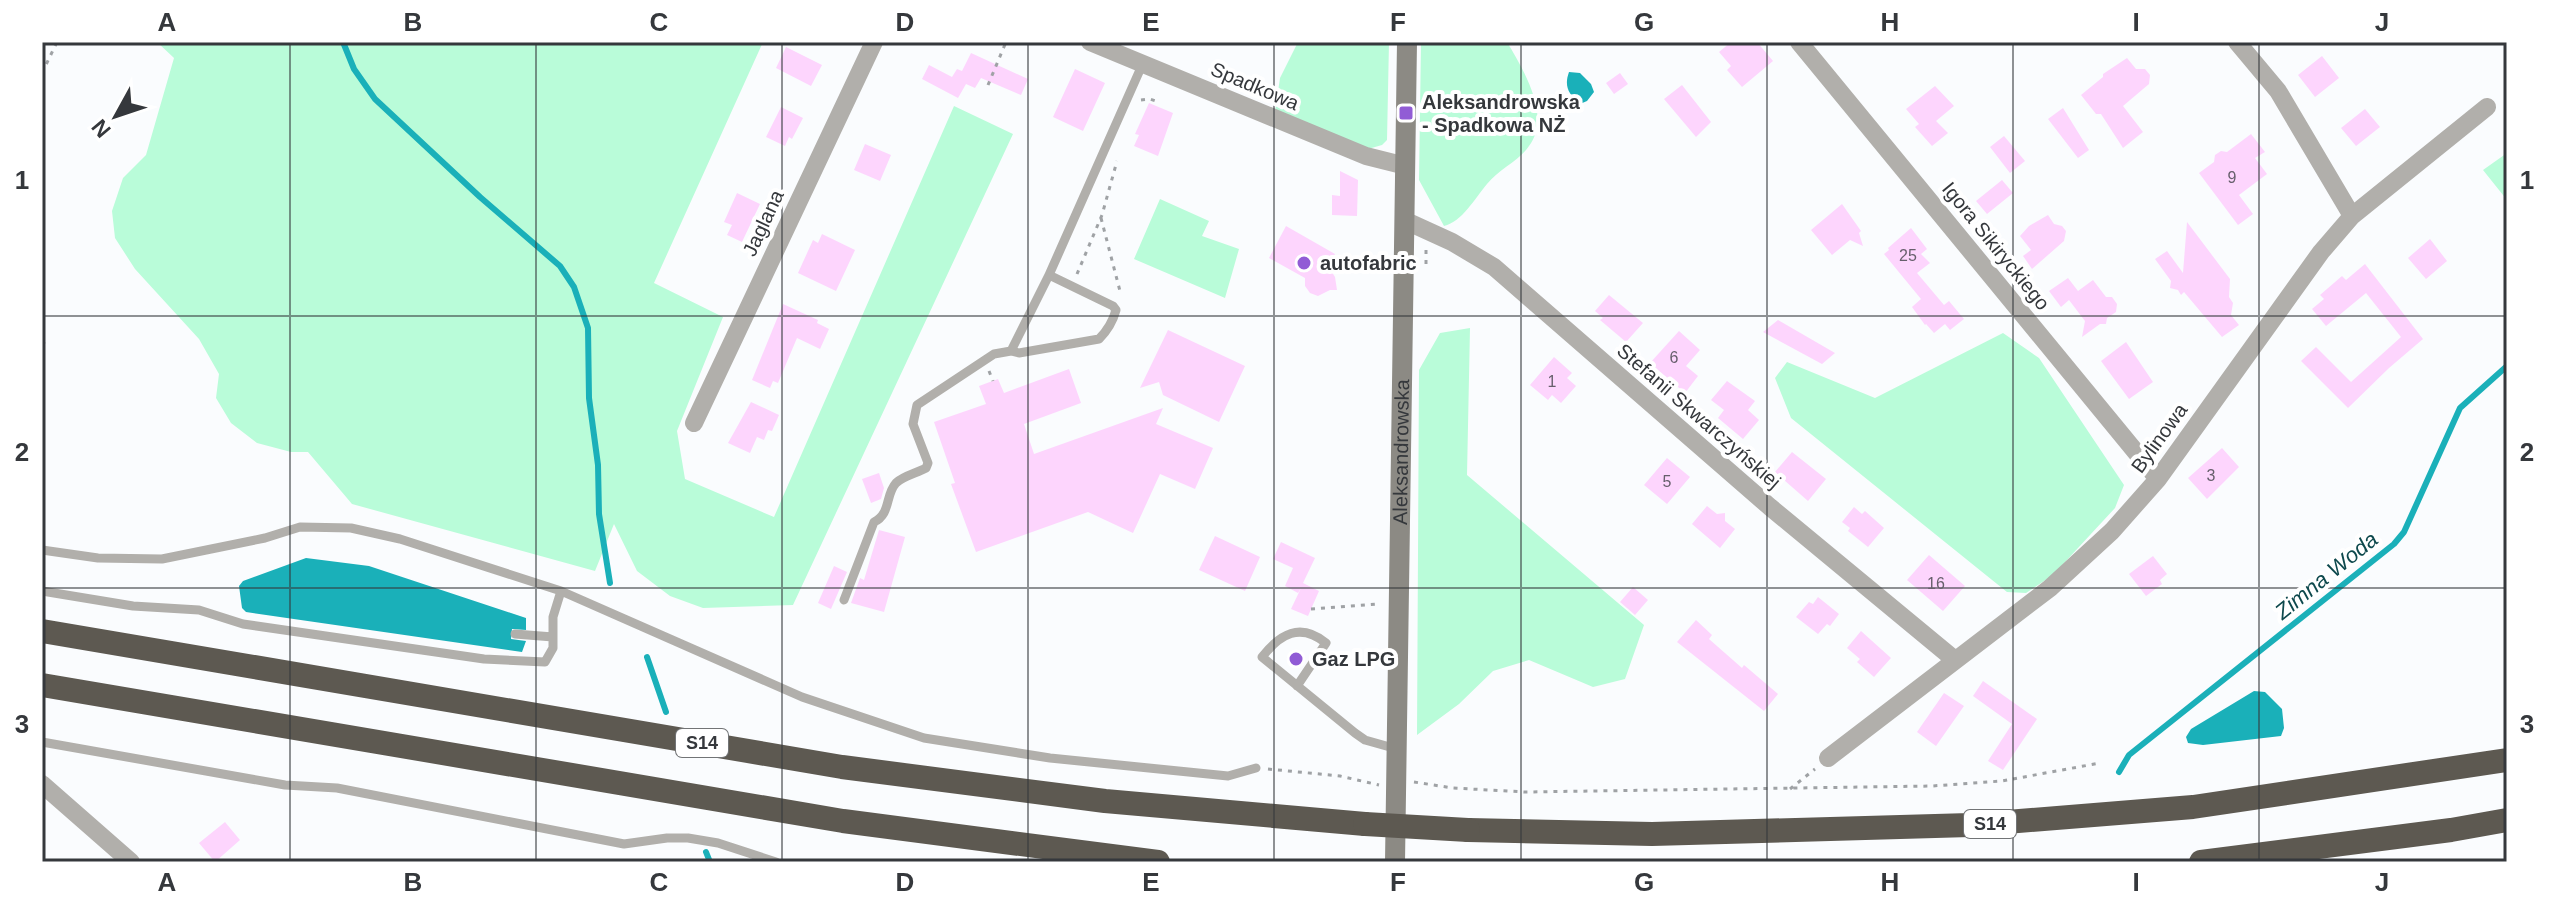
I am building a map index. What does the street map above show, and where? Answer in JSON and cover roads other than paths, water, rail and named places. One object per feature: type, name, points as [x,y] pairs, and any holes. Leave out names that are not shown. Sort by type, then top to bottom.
[{"type":"highway","name":"S14","points":[[42,631],[842,767],[1105,801],[1468,830],[1652,834],[1970,825],[2193,807],[2507,760]]},
{"type":"highway","points":[[42,685],[843,821],[1158,862]]},
{"type":"highway","points":[[2201,862],[2394,838],[2507,820]]},
{"type":"main road","name":"Aleksandrowska","points":[[1395,862],[1407,42]]},
{"type":"street","name":"Jaglana","points":[[694,423],[874,42]]},
{"type":"street","name":"Spadkowa","points":[[1090,42],[1366,156],[1406,166]]},
{"type":"street","name":"Igora Sikiryckiego","points":[[1799,42],[2158,479]]},
{"type":"street","points":[[2237,42],[2278,91],[2352,216]]},
{"type":"street","name":"Bylinowa","points":[[1828,758],[2050,588],[2112,531],[2158,479],[2321,252],[2352,216],[2487,107]]},
{"type":"street","name":"Stefanii Skwarczyńskiej","points":[[1406,221],[1452,242],[1494,267],[1770,507],[1955,660]]},
{"type":"street","points":[[42,784],[131,862]]},
{"type":"lane","points":[[1011,351],[1049,275],[1143,63]]},
{"type":"lane","points":[[844,600],[874,522],[884,515],[894,486],[926,468],[928,463],[913,424],[917,405],[994,354],[1019,353],[1099,339],[1105,333],[1115,315],[1113,306],[1049,275]]},
{"type":"lane","points":[[42,550],[98,558],[162,559],[265,538],[300,527],[351,528],[400,539],[561,591],[802,697],[924,738],[1050,758],[1228,776],[1256,768]]},
{"type":"lane","points":[[42,591],[133,606],[199,610],[243,624],[484,659],[545,662],[553,648],[553,617],[561,591]]},
{"type":"lane","points":[[1297,686],[1326,643],[1306,632],[1292,633],[1275,640],[1262,657],[1297,686],[1365,740],[1397,749]]},
{"type":"lane","points":[[515,634],[553,637]]},
{"type":"lane","points":[[42,742],[285,785],[337,788],[624,844],[667,838],[718,843],[776,862]]},
{"type":"water","points":[[1569,72],[1580,73],[1591,84],[1594,92],[1587,101],[1580,104],[1570,93],[1567,86]]},
{"type":"water","points":[[306,558],[369,566],[526,618],[526,630],[512,629],[511,639],[526,641],[522,652],[246,612],[242,608],[239,586],[243,581]]},
{"type":"water","points":[[2254,691],[2265,692],[2282,709],[2284,728],[2281,736],[2203,745],[2188,743],[2186,737],[2191,729]]},
{"type":"waterway","points":[[343,42],[354,69],[375,99],[560,266],[574,287],[588,328],[589,398],[598,465],[599,514],[610,583]]},
{"type":"waterway","name":"Zimna Woda","points":[[2119,772],[2129,755],[2394,544],[2404,532],[2460,408],[2507,366]]},
{"type":"waterway","points":[[647,657],[666,712]]},
{"type":"waterway","points":[[706,852],[710,862]]},
{"type":"place","name":"Aleksandrowska - Spadkowa NŻ","points":[[1406,113]]},
{"type":"place","name":"autofabric","points":[[1304,263]]},
{"type":"place","name":"Gaz LPG","points":[[1296,659]]}]
